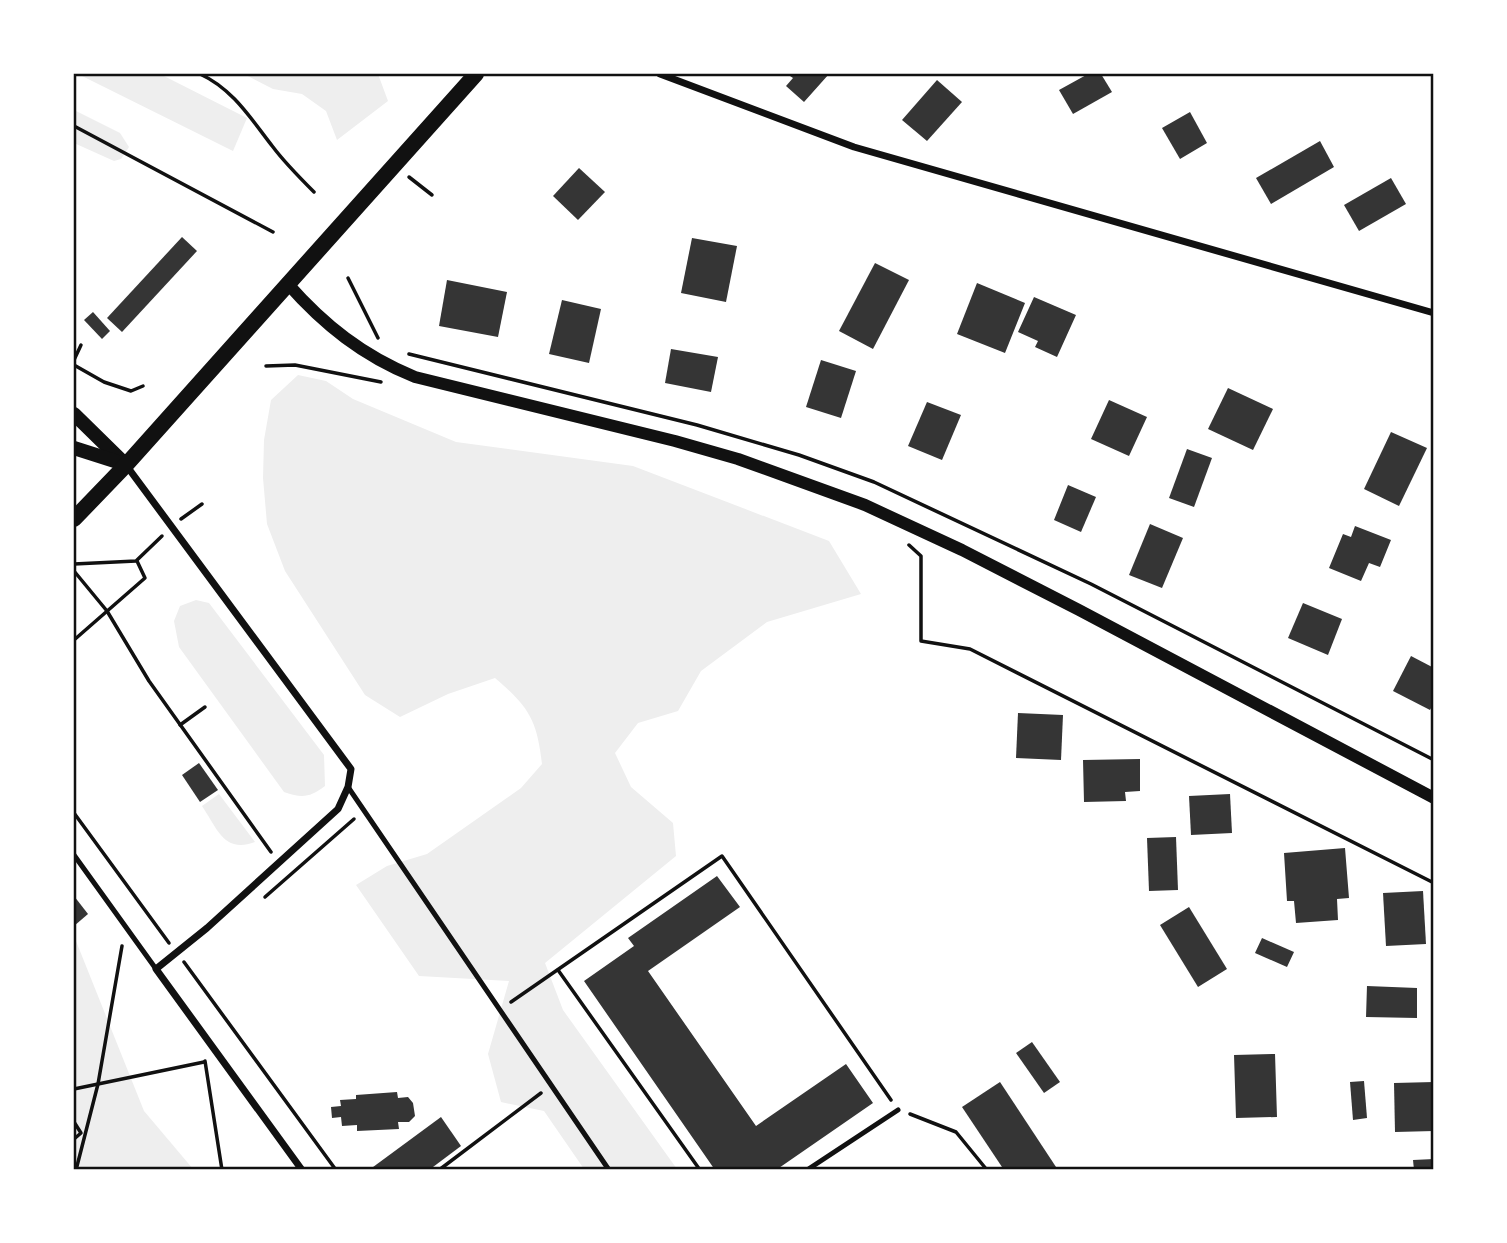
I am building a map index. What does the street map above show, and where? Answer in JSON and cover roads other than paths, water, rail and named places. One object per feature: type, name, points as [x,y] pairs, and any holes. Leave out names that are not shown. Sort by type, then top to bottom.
[{"type":"main road","points":[[74,519],[126,465],[476,74]]},
{"type":"main road","points":[[74,414],[126,465]]},
{"type":"main road","points":[[74,448],[126,465]]},
{"type":"street","points":[[660,74],[854,147],[1433,313]]},
{"type":"street","points":[[287,283],[313,312],[350,344],[381,363],[441,384],[738,459],[864,505],[1067,604],[1433,798]]},
{"type":"street","points":[[126,465],[351,769],[348,787],[338,809],[156,969],[302,1170]]},
{"type":"lane","points":[[348,787],[609,1170]]},
{"type":"lane","points":[[74,855],[156,969]]},
{"type":"lane","points":[[807,1170],[898,1110]]}]
